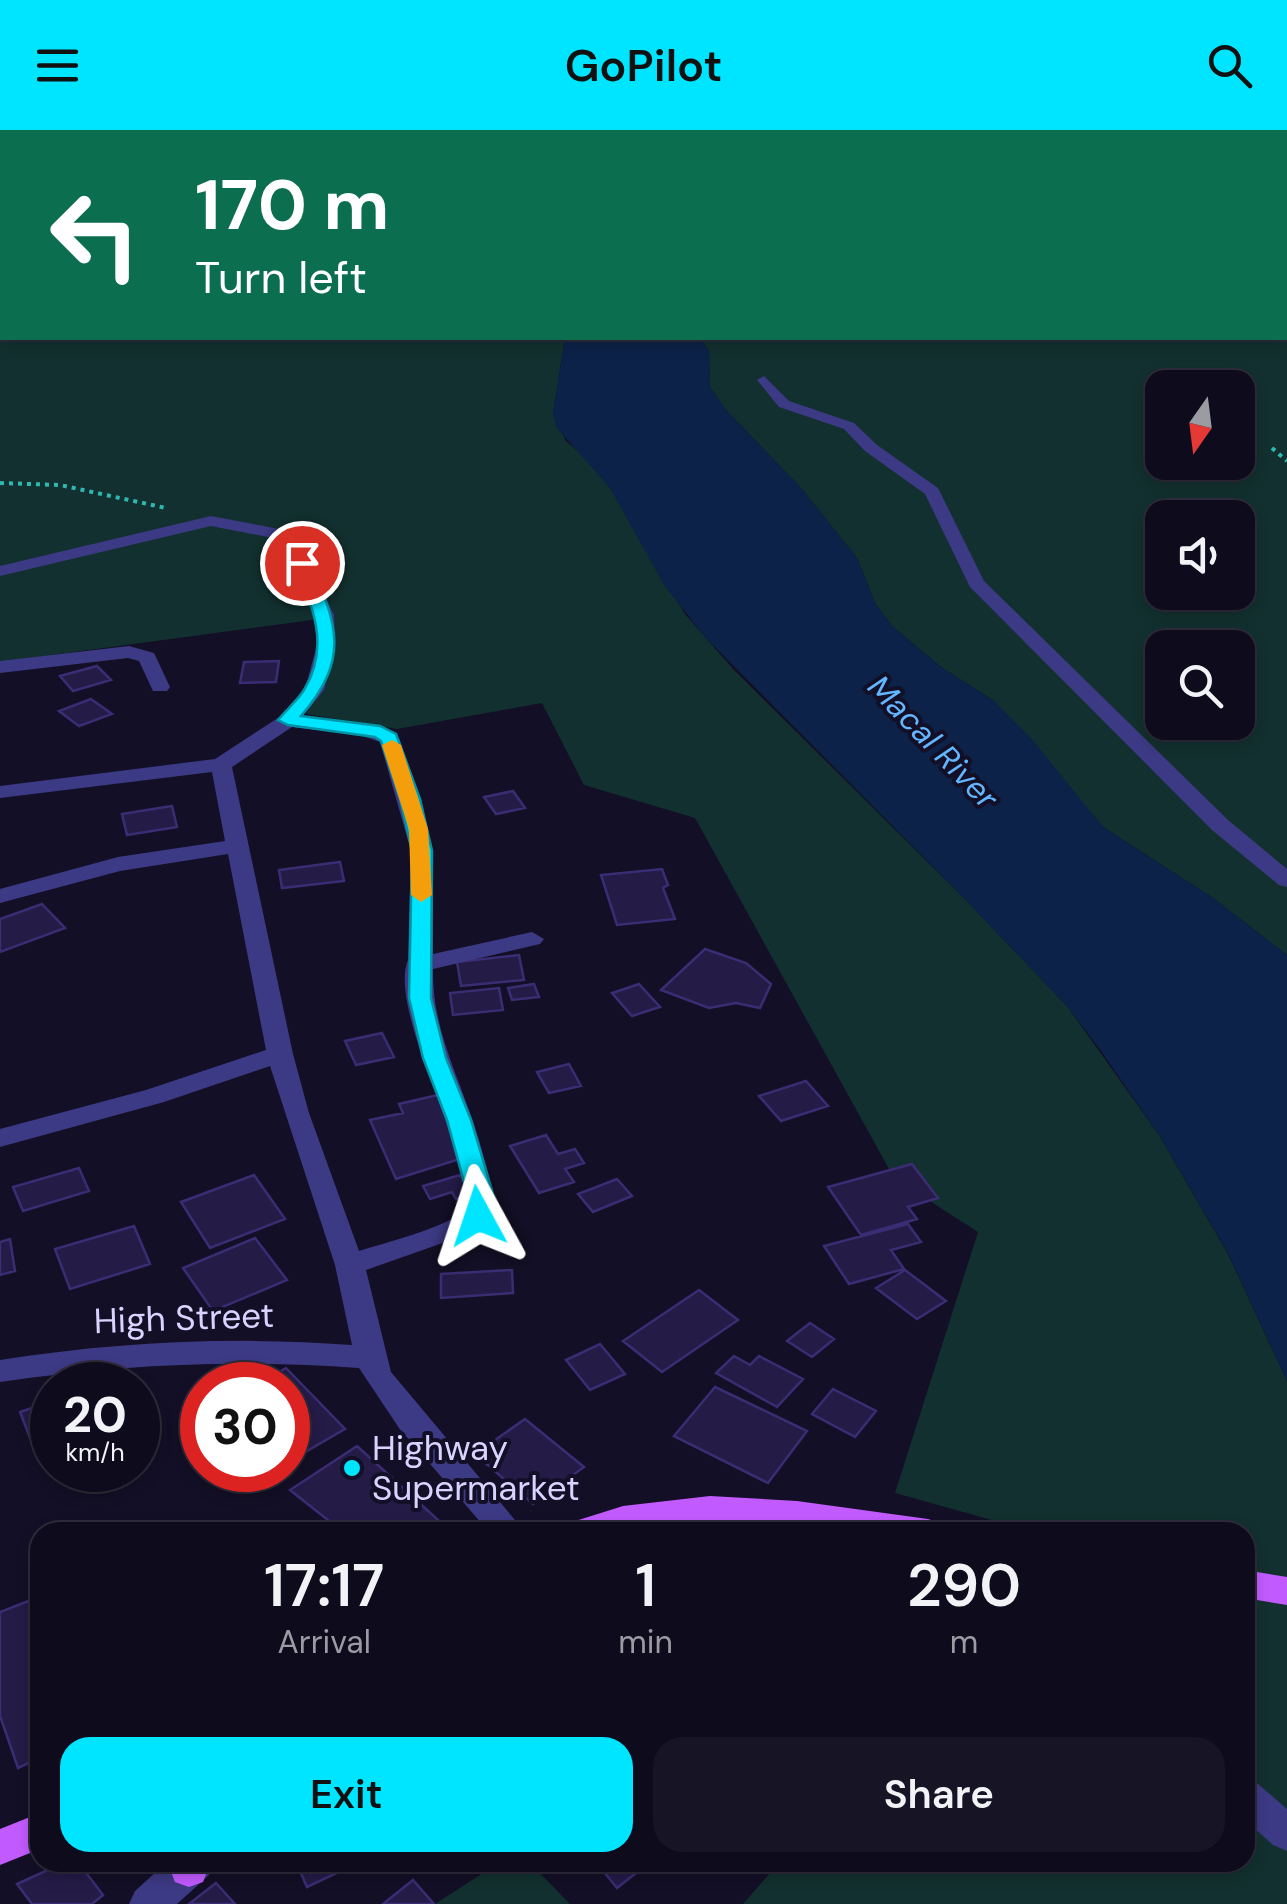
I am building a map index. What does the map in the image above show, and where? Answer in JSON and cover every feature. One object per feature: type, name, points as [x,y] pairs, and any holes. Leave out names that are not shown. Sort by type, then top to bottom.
[{"type":"main road","points":[[608,1522],[701,1508],[745,1509],[848,1522]]},
{"type":"main road","points":[[1255,1586],[1287,1591]]},
{"type":"main road","points":[[0,1847],[30,1835]]},
{"type":"street","points":[[764,380],[784,404],[849,426],[872,448],[932,491],[976,583],[1220,825],[1287,880]]},
{"type":"street","points":[[0,571],[211,520],[285,538],[312,583],[325,615],[321,673],[303,706],[221,765],[0,792]]},
{"type":"street","points":[[0,667],[129,652],[147,657],[160,687]]},
{"type":"street","points":[[288,720],[380,732],[389,738],[410,799],[422,851],[420,998],[434,1058],[459,1120],[483,1204],[478,1216],[461,1226],[350,1265]]},
{"type":"street","points":[[221,765],[280,1054],[296,1113],[350,1265],[370,1358],[378,1377],[410,1420],[500,1522]]},
{"type":"street","points":[[0,896],[118,864],[237,846]]},
{"type":"street","points":[[418,965],[532,939]]},
{"type":"street","points":[[0,1138],[155,1096],[280,1054]]},
{"type":"street","name":"High Street","points":[[0,1371],[92,1356],[185,1350],[370,1358]]},
{"type":"street","points":[[1255,1805],[1287,1833]]},
{"type":"street","points":[[149,1904],[184,1872]]},
{"type":"path","points":[[1272,448],[1287,461]]},
{"type":"path","points":[[0,483],[60,485],[211,520]]},
{"type":"green space","points":[[0,340],[565,340],[553,414],[566,441],[593,464],[610,488],[685,614],[734,670],[1067,1006],[1159,1135],[1228,1254],[1287,1381],[1287,1904],[743,1904],[771,1872],[1255,1872],[1255,1522],[999,1522],[895,1493],[978,1232],[894,1178],[695,818],[584,785],[542,703],[397,729],[306,714],[330,667],[327,618],[0,662]]},
{"type":"green space","points":[[701,340],[1287,340],[1287,955],[1213,898],[1103,827],[994,701],[941,667],[892,626],[876,605],[857,558],[801,488],[725,409],[710,387],[709,351]]},
{"type":"green space","points":[[485,1872],[539,1872],[570,1904],[435,1904]]},
{"type":"water","name":"Macal River","points":[[565,340],[701,340],[709,351],[710,387],[725,409],[801,488],[857,558],[876,605],[892,626],[941,667],[994,701],[1031,738],[1103,827],[1213,898],[1287,955],[1287,1381],[1228,1253],[1159,1135],[1067,1006],[704,636],[664,585],[610,488],[556,427],[553,414]]},
{"type":"building","points":[[279,661],[276,682],[240,683],[244,662]]},
{"type":"building","points":[[97,666],[111,680],[73,691],[60,676]]},
{"type":"building","points":[[91,699],[112,714],[79,726],[59,711]]},
{"type":"building","points":[[513,791],[525,808],[496,814],[484,797]]},
{"type":"building","points":[[172,806],[177,827],[127,835],[122,814]]},
{"type":"building","points":[[340,862],[344,881],[282,888],[279,870]]},
{"type":"building","points":[[662,869],[668,885],[663,888],[675,919],[617,925],[601,875]]},
{"type":"building","points":[[42,904],[65,928],[0,952],[0,919]]},
{"type":"building","points":[[705,949],[746,963],[771,984],[760,1008],[736,1003],[709,1008],[661,990]]},
{"type":"building","points":[[519,955],[524,980],[461,986],[457,962]]},
{"type":"building","points":[[534,984],[539,997],[512,1000],[508,988]]},
{"type":"building","points":[[639,984],[660,1007],[632,1016],[612,993]]},
{"type":"building","points":[[499,988],[503,1010],[453,1015],[450,993]]},
{"type":"building","points":[[382,1033],[394,1057],[356,1065],[345,1041]]},
{"type":"building","points":[[569,1064],[581,1086],[549,1093],[537,1072]]},
{"type":"building","points":[[806,1081],[828,1106],[781,1121],[759,1096]]},
{"type":"building","points":[[438,1095],[460,1159],[396,1179],[370,1120],[403,1113],[399,1104]]},
{"type":"building","points":[[546,1135],[558,1154],[575,1149],[584,1163],[565,1169],[574,1182],[539,1193],[510,1146]]},
{"type":"building","points":[[912,1164],[938,1198],[908,1207],[917,1219],[861,1235],[828,1187]]},
{"type":"building","points":[[79,1168],[89,1191],[23,1211],[13,1187]]},
{"type":"building","points":[[254,1175],[285,1219],[210,1248],[181,1202]]},
{"type":"building","points":[[460,1175],[472,1194],[456,1199],[452,1192],[430,1199],[423,1186]]},
{"type":"building","points":[[617,1179],[632,1196],[593,1212],[578,1194]]},
{"type":"building","points":[[908,1224],[921,1242],[891,1250],[904,1269],[849,1284],[824,1246]]},
{"type":"building","points":[[134,1226],[150,1264],[70,1289],[55,1249]]},
{"type":"building","points":[[255,1238],[287,1280],[213,1311],[183,1268]]},
{"type":"building","points":[[10,1239],[15,1271],[0,1275],[0,1242]]},
{"type":"building","points":[[512,1270],[513,1293],[441,1298],[441,1274]]},
{"type":"building","points":[[905,1270],[946,1301],[917,1319],[876,1288]]},
{"type":"building","points":[[699,1290],[738,1320],[662,1372],[623,1341]]},
{"type":"building","points":[[810,1323],[834,1339],[812,1357],[787,1341]]},
{"type":"building","points":[[600,1344],[625,1374],[590,1390],[566,1360]]},
{"type":"building","points":[[734,1356],[750,1365],[759,1356],[803,1379],[777,1407],[716,1373]]},
{"type":"building","points":[[715,1387],[807,1431],[768,1483],[674,1436]]},
{"type":"building","points":[[833,1389],[876,1411],[855,1437],[812,1414]]},
{"type":"building","points":[[310,1393],[345,1429],[310,1449]]},
{"type":"building","points":[[30,1409],[30,1438],[20,1412]]},
{"type":"building","points":[[525,1419],[584,1467],[533,1504],[475,1454]]},
{"type":"building","name":"Highway Supermarket","points":[[357,1446],[440,1522],[330,1522],[293,1492],[310,1492],[310,1477]]},
{"type":"building","points":[[28,1601],[30,1606],[30,1763],[18,1768],[0,1716],[0,1612]]},
{"type":"building","points":[[43,1872],[86,1872],[103,1895],[92,1904],[32,1904],[17,1884]]},
{"type":"building","points":[[300,1872],[339,1872],[307,1887]]},
{"type":"building","points":[[604,1872],[637,1872],[617,1888]]},
{"type":"building","points":[[413,1880],[434,1904],[383,1904]]},
{"type":"building","points":[[216,1883],[235,1904],[189,1904]]},
{"type":"slow traffic","points":[[392,745],[418,829],[421,895]]},
{"type":"place","name":"Highway Supermarket","points":[[352,1468]]},
{"type":"route","points":[[302,563],[325,615],[326,645],[314,690],[288,720],[380,732],[389,738],[410,799],[422,851],[420,998],[434,1058],[459,1120],[483,1204],[478,1216]]}]
